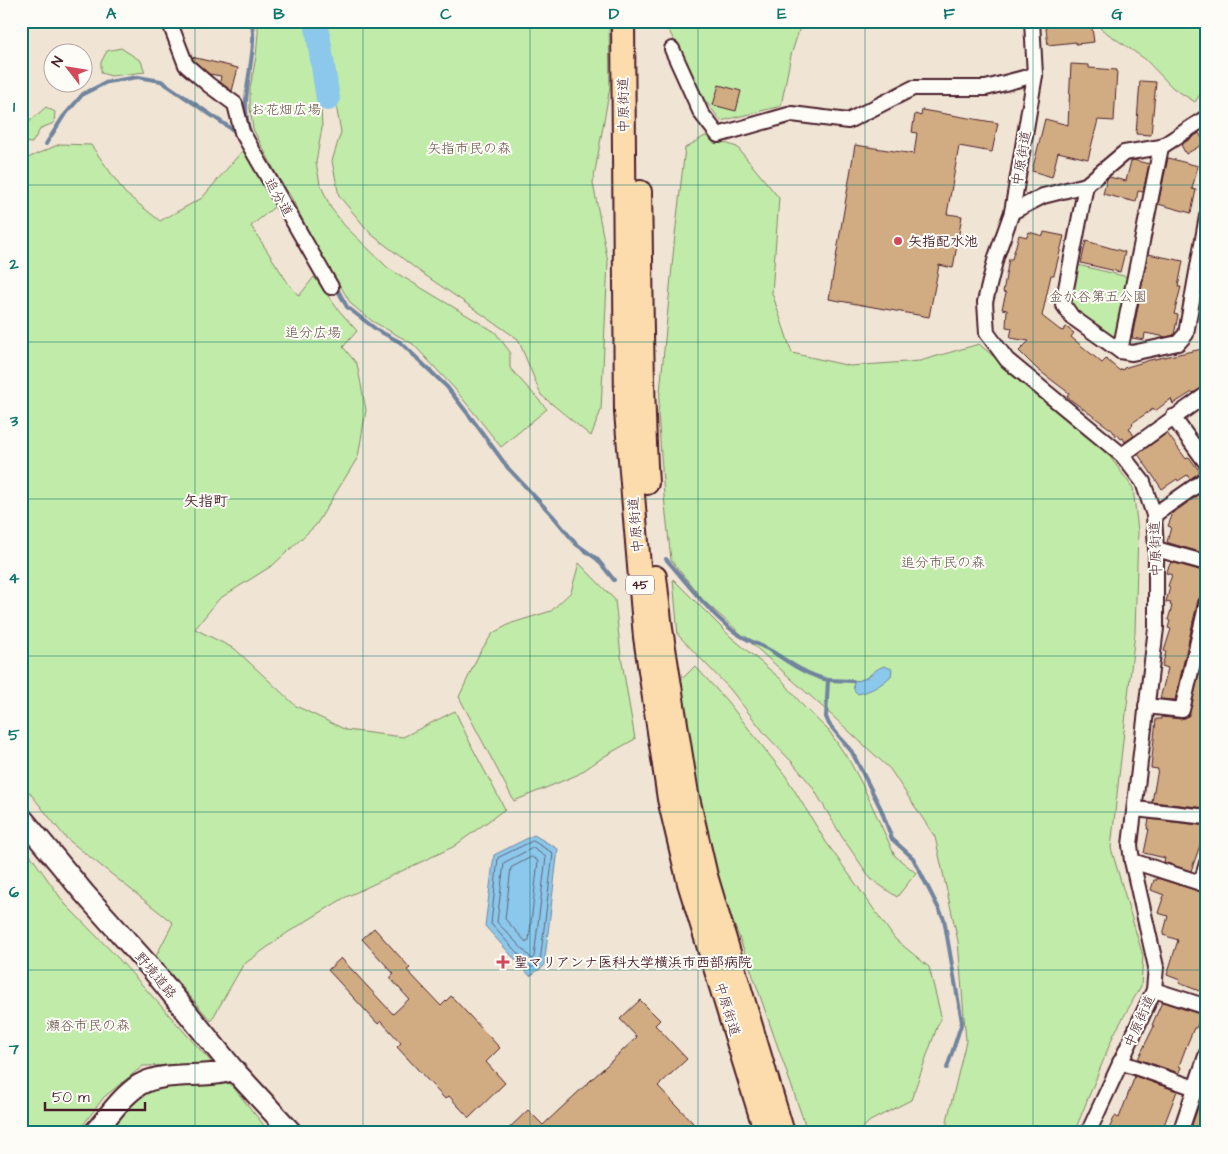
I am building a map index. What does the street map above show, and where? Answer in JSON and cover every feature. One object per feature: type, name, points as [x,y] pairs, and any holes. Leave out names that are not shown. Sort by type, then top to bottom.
[{"type":"main road","name":"中原街道","points":[[623,21],[626,412],[645,637],[669,799],[689,882],[766,1133]]},
{"type":"main road","name":"中原街道","points":[[636,21],[643,412],[649,515],[660,629],[687,794],[704,867],[783,1133]]},
{"type":"street","name":"追分道","points":[[169,21],[186,65],[235,104],[242,132],[331,287]]},
{"type":"street","name":"中原街道","points":[[1032,21],[1035,75],[1012,212],[996,257],[985,302],[988,333],[1008,360],[1122,455],[1143,482],[1154,515],[1156,549],[1156,628],[1130,845],[1156,967],[1154,990],[1088,1133]]},
{"type":"street","points":[[672,49],[700,113],[718,135],[792,114],[848,121],[913,88],[986,88],[1035,75]]},
{"type":"street","points":[[1012,212],[1043,196],[1086,185],[1124,153],[1161,147],[1207,117]]},
{"type":"street","points":[[1120,351],[1161,147]]},
{"type":"street","points":[[1086,185],[1063,304],[1072,317],[1120,351],[1132,353],[1178,343],[1186,334],[1206,213]]},
{"type":"street","points":[[1122,455],[1207,394]]},
{"type":"street","points":[[1173,417],[1207,464]]},
{"type":"street","points":[[1154,515],[1207,478]]},
{"type":"street","points":[[1156,549],[1207,563]]},
{"type":"street","points":[[1146,706],[1182,710],[1207,602]]},
{"type":"street","points":[[1135,808],[1207,816]]},
{"type":"street","name":"野境道路","points":[[21,817],[84,893],[150,967],[234,1070],[292,1133]]},
{"type":"street","points":[[1132,861],[1204,884],[1207,863]]},
{"type":"street","points":[[1154,990],[1207,1007]]},
{"type":"street","points":[[1180,1133],[1201,1090],[1207,1053]]},
{"type":"street","points":[[1120,1062],[1201,1090]]},
{"type":"street","points":[[94,1133],[123,1099],[140,1084],[167,1077],[214,1074],[234,1070]]},
{"type":"green space","name":"お花畑広場","points":[[258,21],[311,21],[322,128],[316,162],[320,184],[331,208],[345,226],[388,268],[495,332],[510,352],[510,368],[547,409],[501,447],[455,389],[413,344],[372,321],[351,304],[312,238],[253,129],[250,88],[256,57]]},
{"type":"green space","name":"矢指市民の森","points":[[324,21],[609,21],[610,87],[593,183],[608,262],[601,410],[591,436],[541,395],[518,339],[419,271],[371,234],[339,196],[332,161],[341,132],[323,37]]},
{"type":"green space","points":[[664,21],[802,21],[791,55],[781,106],[721,121],[704,99]]},
{"type":"green space","points":[[1099,21],[1207,21],[1207,84],[1195,102],[1173,88],[1145,59],[1101,29]]},
{"type":"green space","points":[[121,48],[141,61],[145,72],[111,76],[101,73],[101,62],[107,51]]},
{"type":"green space","points":[[46,107],[55,112],[54,123],[41,128],[32,143],[22,142],[21,133],[31,120]]},
{"type":"green space","name":"追分市民の森","points":[[705,136],[737,147],[779,198],[772,293],[792,353],[850,366],[920,361],[979,344],[1108,454],[1133,488],[1138,531],[1135,633],[1111,848],[1143,956],[1141,986],[1114,1034],[1074,1133],[947,1133],[947,1121],[966,1041],[958,941],[935,837],[890,769],[703,600],[671,560],[658,413],[685,148]]},
{"type":"green space","name":"追分広場","points":[[60,144],[91,145],[125,193],[160,221],[202,198],[243,150],[278,204],[251,226],[288,283],[299,296],[314,277],[357,331],[343,347],[357,364],[366,410],[358,457],[316,525],[273,565],[219,599],[195,629],[235,649],[296,706],[346,730],[403,737],[455,711],[505,809],[453,847],[344,898],[287,933],[243,965],[211,1021],[156,956],[173,923],[66,838],[21,782],[21,161]]},
{"type":"green space","name":"金が谷第五公園","points":[[1078,265],[1128,277],[1117,336],[1109,338],[1072,307],[1071,302]]},
{"type":"green space","points":[[579,563],[615,600],[621,656],[635,739],[577,775],[514,801],[459,697],[480,652],[493,633],[512,623],[551,611],[571,592]]},
{"type":"green space","points":[[673,579],[731,637],[782,680],[804,707],[829,731],[862,784],[895,856],[916,873],[897,897],[871,879],[842,837],[812,786],[766,735],[730,689],[678,635]]},
{"type":"green space","points":[[695,666],[727,701],[785,775],[826,842],[895,939],[929,967],[941,1016],[911,1100],[870,1121],[857,1133],[808,1133],[745,953],[715,874],[682,718],[681,680]]},
{"type":"green space","name":"瀬谷市民の森","points":[[21,842],[65,904],[117,957],[213,1064],[143,1066],[104,1097],[77,1133],[21,1133]]},
{"type":"green space","points":[[230,1083],[270,1133],[100,1133],[142,1090],[164,1085]]},
{"type":"water","points":[[884,666],[892,669],[891,676],[876,687],[863,693],[858,694],[854,690],[853,681],[863,679]]},
{"type":"water","points":[[534,835],[558,849],[544,966],[530,976],[485,926],[494,855]]},
{"type":"building","points":[[1045,21],[1091,21],[1094,42],[1048,45]]},
{"type":"building","points":[[192,57],[238,68],[232,91],[220,82],[221,76],[209,74]]},
{"type":"building","points":[[1071,64],[1089,65],[1089,68],[1117,70],[1114,121],[1098,120],[1088,159],[1058,152],[1052,177],[1032,171],[1045,119],[1068,125]]},
{"type":"building","points":[[1140,81],[1156,82],[1151,135],[1136,134]]},
{"type":"building","points":[[719,85],[741,91],[736,111],[713,105]]},
{"type":"building","name":"矢指配水池","points":[[922,110],[998,123],[992,152],[959,146],[947,214],[962,216],[953,268],[939,265],[929,317],[829,299],[855,145],[914,154],[917,133],[912,132],[915,114],[921,116]]},
{"type":"building","points":[[1199,133],[1205,143],[1186,154],[1181,145]]},
{"type":"building","points":[[1168,158],[1198,166],[1192,189],[1196,190],[1191,213],[1158,204]]},
{"type":"building","points":[[1131,161],[1149,164],[1143,192],[1138,191],[1136,202],[1103,194],[1109,177],[1126,181]]},
{"type":"building","points":[[1029,232],[1043,236],[1044,232],[1064,236],[1054,275],[1051,275],[1042,316],[1060,330],[1063,331],[1066,327],[1074,333],[1071,337],[1102,363],[1106,359],[1120,371],[1121,369],[1123,370],[1124,368],[1150,360],[1207,348],[1207,385],[1173,404],[1171,399],[1155,411],[1153,409],[1132,423],[1133,425],[1129,428],[1134,436],[1125,442],[1123,438],[1121,439],[1118,435],[1116,436],[1112,430],[1067,397],[1069,393],[1037,369],[1019,351],[1029,341],[1010,338],[1012,328],[1006,327],[1007,310],[1002,309],[1006,293],[1003,292],[1009,259],[1012,259],[1019,235],[1027,237]]},
{"type":"building","points":[[1086,241],[1125,252],[1120,272],[1081,263]]},
{"type":"building","points":[[1148,254],[1183,261],[1178,287],[1181,287],[1174,314],[1178,315],[1174,335],[1166,337],[1145,333],[1144,340],[1132,338]]},
{"type":"building","points":[[1167,433],[1186,459],[1189,457],[1200,472],[1190,479],[1187,475],[1178,481],[1177,479],[1162,489],[1138,454]]},
{"type":"building","points":[[1207,489],[1207,554],[1167,542],[1171,527],[1168,526],[1173,513]]},
{"type":"building","points":[[1171,562],[1206,572],[1201,588],[1207,589],[1207,593],[1198,600],[1175,700],[1160,699],[1168,668],[1162,666],[1166,652],[1164,651],[1171,629],[1168,628],[1170,621],[1168,620],[1172,606],[1170,605],[1171,603],[1166,602],[1170,587],[1168,586],[1172,575],[1166,573]]},
{"type":"building","points":[[1207,642],[1207,716],[1202,746],[1207,745],[1207,773],[1205,773],[1207,808],[1152,802],[1158,769],[1151,768],[1156,719],[1161,719],[1161,717],[1181,719],[1189,715]]},
{"type":"building","points":[[1149,819],[1207,826],[1207,835],[1204,834],[1191,871],[1164,862],[1165,858],[1144,853]]},
{"type":"building","points":[[1157,878],[1207,894],[1207,994],[1179,983],[1180,980],[1167,975],[1178,940],[1163,935],[1168,916],[1158,913],[1164,895],[1151,890],[1154,880],[1157,880]]},
{"type":"building","points":[[374,928],[410,968],[407,970],[441,1006],[451,996],[500,1048],[486,1062],[505,1083],[469,1118],[449,1096],[445,1099],[397,1047],[401,1043],[381,1021],[378,1024],[328,970],[341,958],[393,1014],[409,999],[390,978],[394,974],[362,939]]},
{"type":"building","points":[[640,1000],[660,1020],[655,1025],[687,1059],[658,1086],[693,1123],[682,1133],[504,1133],[528,1110],[543,1125],[637,1037],[620,1019]]},
{"type":"building","points":[[1162,1002],[1202,1015],[1186,1047],[1179,1066],[1181,1067],[1179,1073],[1138,1059],[1154,1026],[1152,1025]]},
{"type":"building","points":[[1135,1076],[1177,1091],[1161,1133],[1107,1133],[1115,1116],[1119,1118]]},
{"type":"building","points":[[1201,1099],[1207,1101],[1207,1133],[1189,1133]]},
{"type":"waterway","points":[[251,135],[246,111],[246,100],[252,53],[252,21]]},
{"type":"waterway","points":[[316,21],[328,99]]},
{"type":"waterway","points":[[46,144],[63,117],[83,94],[107,82],[138,77],[161,81],[239,134]]},
{"type":"waterway","points":[[336,287],[347,307],[377,330],[400,342],[447,387],[508,468],[553,516],[576,544],[597,559],[614,580]]},
{"type":"waterway","points":[[666,559],[706,605],[732,630],[773,652],[799,669],[828,680],[826,717],[829,724],[852,752],[881,809],[892,839],[913,858],[944,919],[962,1022],[947,1068]]},
{"type":"waterway","points":[[828,680],[853,681]]},
{"type":"place","name":"矢指配水池","points":[[898,241]]},
{"type":"place","name":"聖マリアンナ医科大学横浜市西部病院","points":[[503,962]]},
{"type":"district","name":"矢指町","points":[[206,501]]}]
